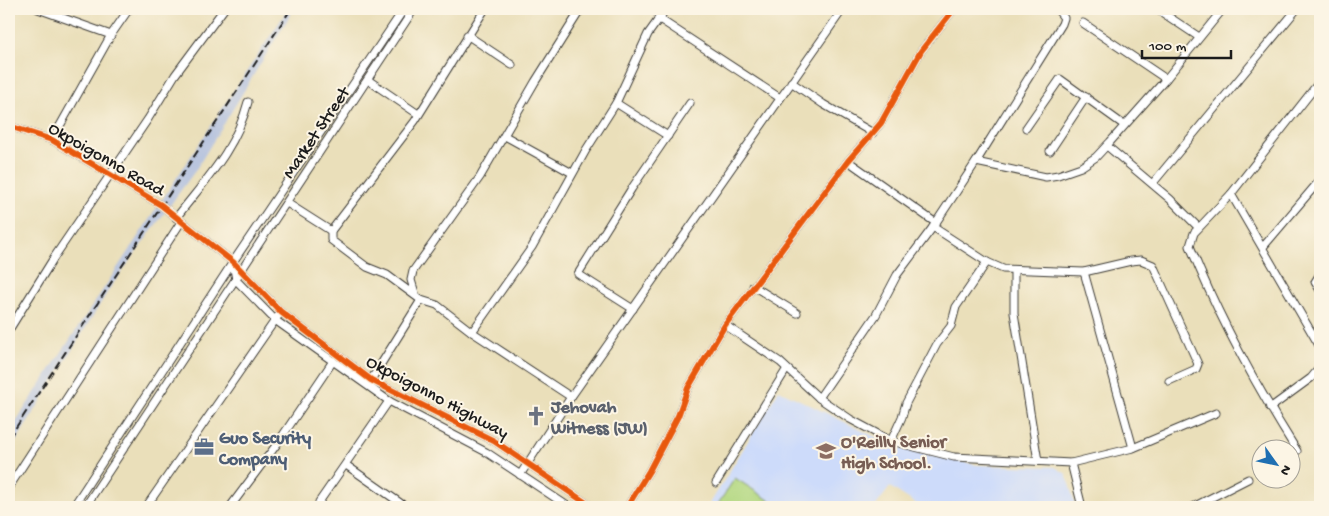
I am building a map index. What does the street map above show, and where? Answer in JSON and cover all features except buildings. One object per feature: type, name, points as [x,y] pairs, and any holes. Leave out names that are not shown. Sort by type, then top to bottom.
[{"type":"street","points":[[38,9],[111,35]]},
{"type":"street","points":[[66,9],[66,18]]},
{"type":"street","points":[[52,140],[111,35],[129,9]]},
{"type":"street","points":[[9,330],[55,256],[175,75],[224,9]]},
{"type":"street","name":"Market Street","points":[[73,507],[233,262],[239,256],[404,9]]},
{"type":"street","name":"Market Street","points":[[85,507],[414,9]]},
{"type":"street","points":[[484,9],[394,150],[331,231],[330,240],[366,267],[387,275],[421,300],[437,306],[472,332],[571,397]]},
{"type":"street","points":[[415,294],[411,280],[413,271],[480,177],[535,82],[581,9]]},
{"type":"street","points":[[472,332],[532,247],[572,174],[616,103],[658,18],[666,9]]},
{"type":"street","points":[[520,474],[571,397],[843,9]]},
{"type":"street","points":[[627,507],[649,471],[678,416],[688,388],[725,326],[753,286],[873,132],[891,106],[921,51],[954,9]]},
{"type":"street","points":[[819,398],[876,315],[897,275],[934,225],[976,162],[1062,24],[1064,18],[1057,9]]},
{"type":"street","points":[[1157,9],[1199,37]]},
{"type":"street","points":[[976,162],[1046,177],[1081,167],[1096,157],[1107,146],[1166,79],[1223,9]]},
{"type":"street","points":[[1152,184],[1298,9]]},
{"type":"street","points":[[658,18],[780,98]]},
{"type":"street","points":[[1083,23],[1166,79]]},
{"type":"street","points":[[467,35],[512,65]]},
{"type":"street","points":[[368,80],[418,114]]},
{"type":"street","points":[[1026,128],[1058,80],[1062,80],[1124,125]]},
{"type":"street","points":[[1288,438],[1226,328],[1190,246],[1192,236],[1198,227],[1231,194],[1320,81]]},
{"type":"street","points":[[791,82],[823,104],[873,132]]},
{"type":"street","points":[[1050,151],[1086,97]]},
{"type":"street","points":[[9,487],[178,220],[236,137],[241,128],[248,102]]},
{"type":"street","points":[[616,103],[668,136]]},
{"type":"street","points":[[633,309],[578,274],[690,104]]},
{"type":"street","name":"Okpoigonno Road","points":[[9,126],[52,140],[111,174],[161,205],[233,262]]},
{"type":"street","points":[[505,136],[572,174]]},
{"type":"street","points":[[1107,146],[1152,184],[1198,227]]},
{"type":"street","points":[[848,162],[934,225],[996,267],[1014,270],[1084,272],[1140,260],[1152,265],[1198,364],[1196,369],[1169,382]]},
{"type":"street","points":[[1263,247],[1320,180]]},
{"type":"street","points":[[1231,194],[1320,347]]},
{"type":"street","points":[[287,203],[331,231]]},
{"type":"street","points":[[233,262],[235,281]]},
{"type":"street","name":"Okpoigonno Highway","points":[[233,262],[281,312],[371,380],[416,404],[465,426],[528,463],[592,507]]},
{"type":"street","points":[[891,441],[906,403],[937,344],[951,326],[956,307],[987,262]]},
{"type":"street","points":[[1014,270],[1014,313],[1038,461]]},
{"type":"street","points":[[1084,272],[1133,448]]},
{"type":"street","points":[[1320,274],[1315,282],[1320,290]]},
{"type":"street","name":"Okpoigonno Highway","points":[[225,275],[235,281],[275,320],[389,401],[486,452],[569,507]]},
{"type":"street","points":[[753,286],[797,313]]},
{"type":"street","points":[[371,380],[421,300]]},
{"type":"street","points":[[146,507],[281,312]]},
{"type":"street","points":[[725,326],[780,362],[786,370],[819,398],[850,419],[891,441],[954,457],[1071,463],[1133,448],[1216,413]]},
{"type":"street","points":[[230,507],[277,444],[333,362]]},
{"type":"street","points":[[1270,408],[1311,378],[1320,367]]},
{"type":"street","points":[[716,483],[786,370]]},
{"type":"street","points":[[318,502],[346,465],[389,401]]},
{"type":"street","points":[[1071,463],[1082,507]]},
{"type":"street","points":[[346,465],[406,507]]},
{"type":"street","points":[[1193,507],[1248,479]]},
{"type":"shaded area","points":[[288,9],[294,9],[195,171],[110,288],[9,453],[9,432]]},
{"type":"shaded area","name":"O'Reilly Senior High School.","points":[[779,390],[898,448],[977,465],[1055,467],[1066,474],[1076,507],[921,507],[890,487],[875,507],[708,507]]},
{"type":"green space","points":[[735,478],[780,507],[716,507]]},
{"type":"railway","points":[[9,438],[291,9]]},
{"type":"cycle path","points":[[627,507],[649,471],[678,416],[688,388],[725,325],[848,161],[881,123],[921,51],[954,9]]},
{"type":"cycle path","points":[[9,126],[52,140],[161,205],[233,262],[281,312],[371,380],[494,441],[592,507]]},
{"type":"place","name":"Jehovah Witness (JW)","points":[[536,416]]},
{"type":"place","name":"Guo Security Company","points":[[204,447]]},
{"type":"place","name":"O'Reilly Senior High School.","points":[[826,451]]}]
